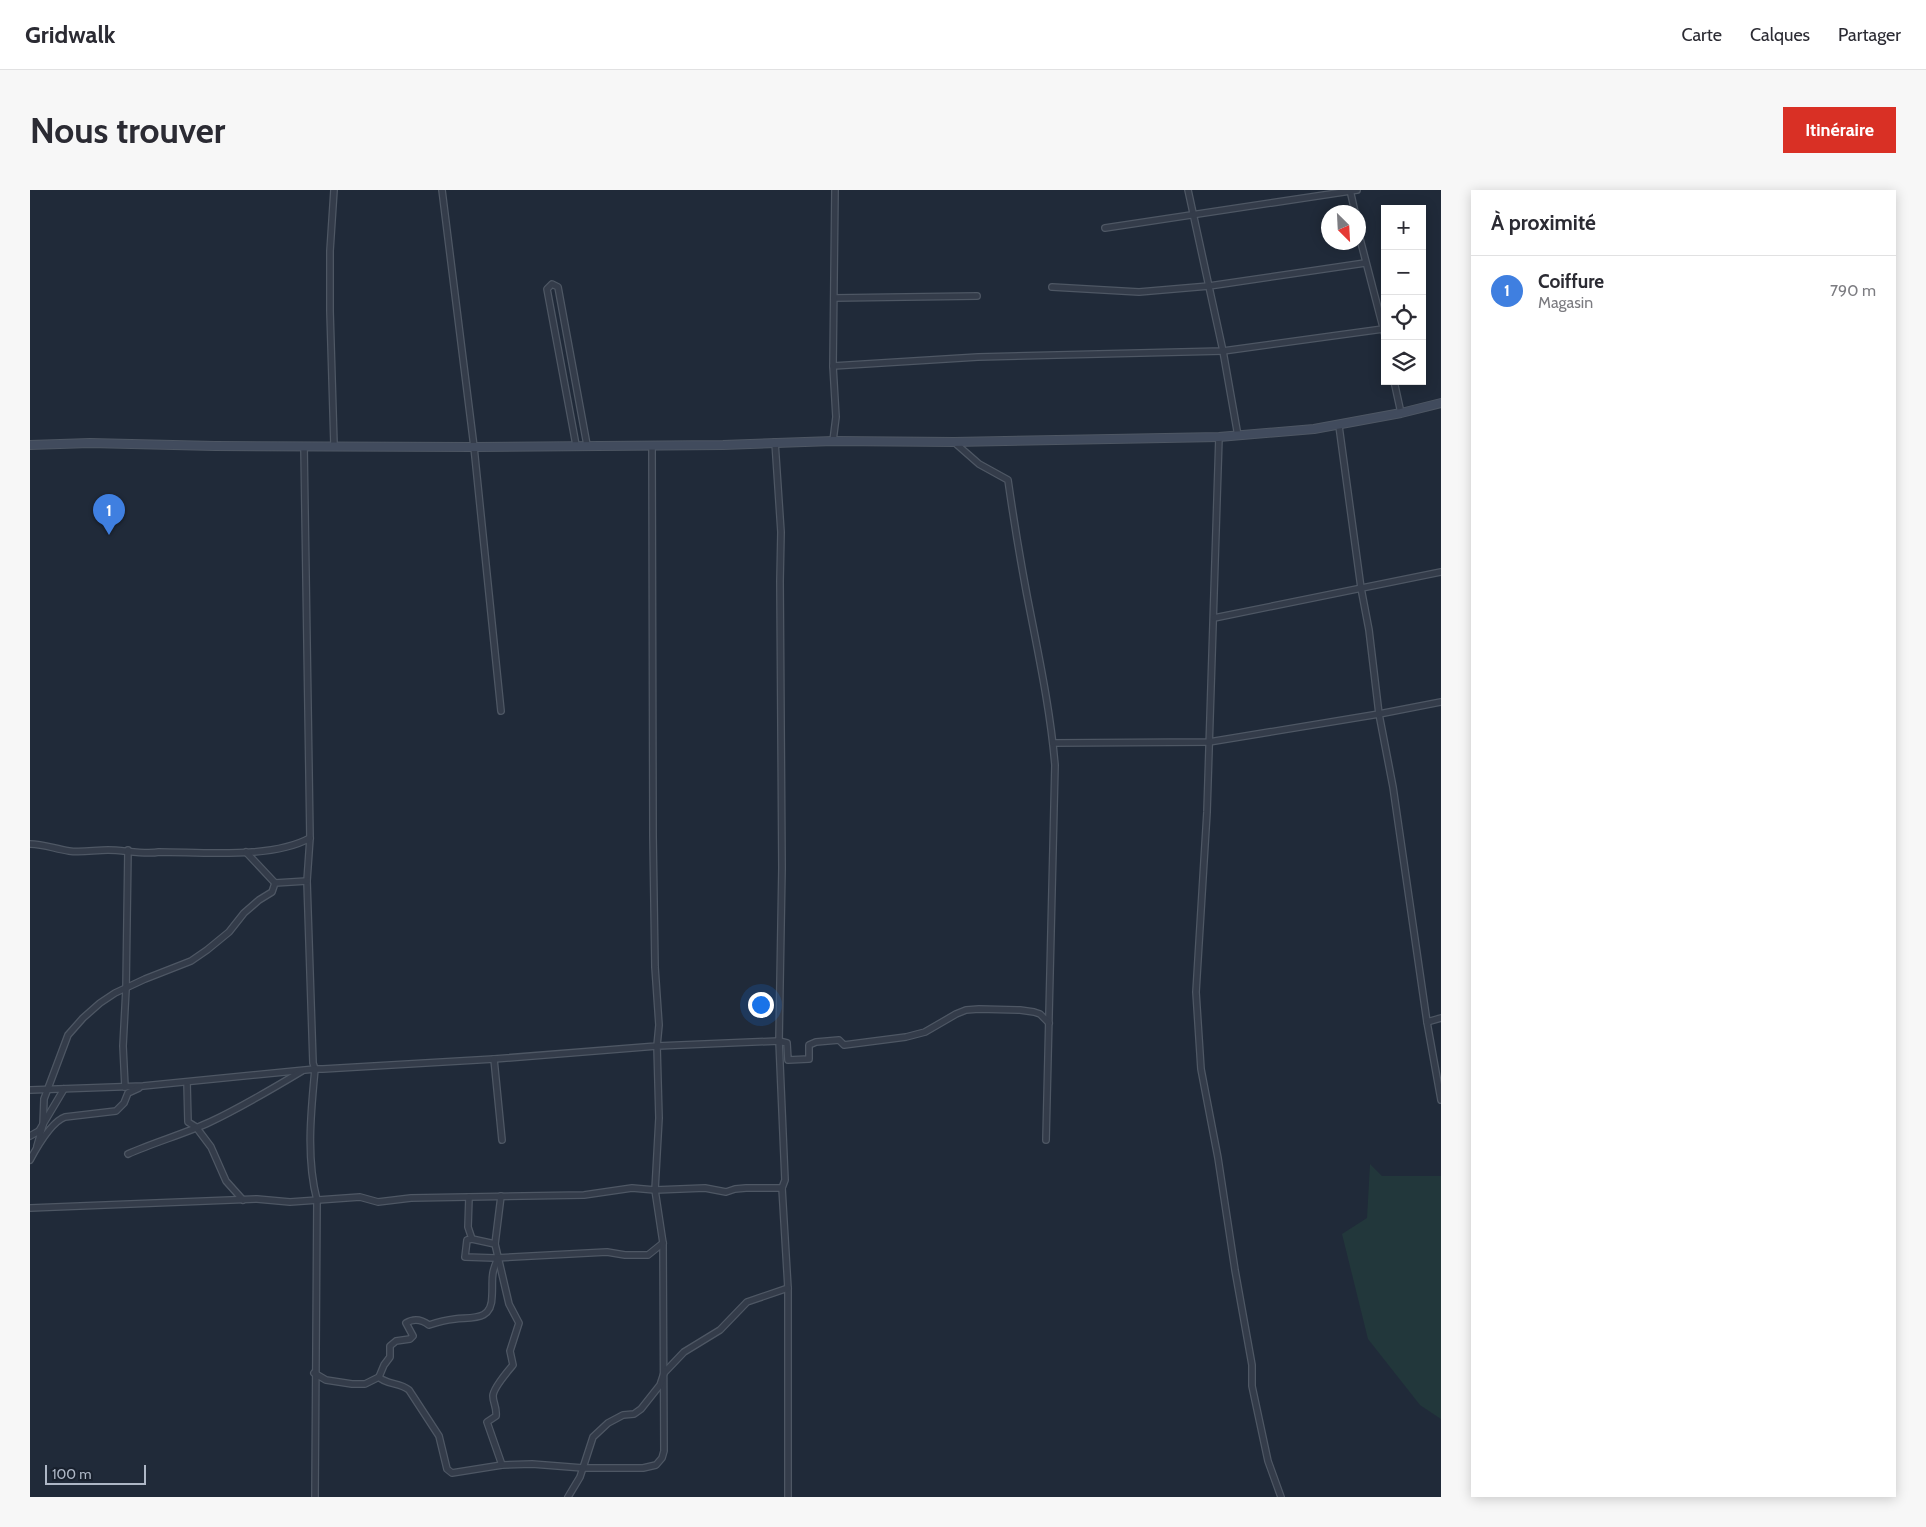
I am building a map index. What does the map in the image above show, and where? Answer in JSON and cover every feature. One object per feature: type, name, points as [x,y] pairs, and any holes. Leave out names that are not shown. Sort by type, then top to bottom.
[{"type":"street","points":[[334,190],[330,251],[334,446]]},
{"type":"street","points":[[442,190],[474,447],[501,711]]},
{"type":"street","points":[[834,441],[836,417],[832,366],[835,190]]},
{"type":"street","points":[[1188,190],[1238,436]]},
{"type":"street","points":[[1105,228],[1357,190]]},
{"type":"street","points":[[1350,191],[1353,205]]},
{"type":"street","points":[[1362,250],[1381,321]]},
{"type":"street","points":[[1052,287],[1139,292],[1209,286],[1365,263]]},
{"type":"street","points":[[576,445],[547,289],[552,284],[558,287],[587,445]]},
{"type":"street","points":[[834,298],[977,296]]},
{"type":"street","points":[[832,366],[978,357],[1222,351],[1381,332]]},
{"type":"street","points":[[1395,385],[1401,413]]},
{"type":"street","points":[[30,445],[90,443],[474,447],[1219,437],[1340,426],[1441,403]]},
{"type":"street","points":[[1340,426],[1360,588],[1368,630],[1379,714],[1393,787],[1427,1022],[1441,1100]]},
{"type":"street","points":[[1219,437],[1207,812],[1196,992],[1202,1069],[1252,1365],[1252,1386],[1268,1461],[1281,1497]]},
{"type":"street","points":[[775,442],[781,532],[782,877],[779,1041],[785,1180],[782,1188],[788,1288],[788,1497]]},
{"type":"street","points":[[954,442],[979,464],[1008,480],[1016,537],[1053,743],[1055,765],[1046,1140]]},
{"type":"street","points":[[379,1378],[383,1382],[405,1386],[409,1390],[439,1436],[446,1469],[452,1473],[502,1465],[532,1464],[583,1468],[643,1468],[656,1465],[662,1458],[664,1451],[663,1243],[656,1190],[660,1118],[653,836],[652,445]]},
{"type":"street","points":[[304,446],[310,838],[307,881],[313,1063],[315,1069],[311,1104],[312,1181],[316,1200],[315,1497]]},
{"type":"street","points":[[1214,618],[1441,572]]},
{"type":"street","points":[[1053,743],[1209,742],[1441,702]]},
{"type":"street","points":[[30,844],[45,844],[70,852],[128,850],[151,854],[159,852],[263,852],[299,844],[310,838]]},
{"type":"street","points":[[125,1087],[123,1046],[126,989],[128,850]]},
{"type":"street","points":[[246,852],[275,882],[307,881]]},
{"type":"street","points":[[30,1160],[37,1146],[43,1125],[44,1098],[68,1035],[100,1003],[145,979],[191,961],[208,950],[229,932],[244,913],[272,892],[275,882]]},
{"type":"street","points":[[30,1090],[143,1086],[315,1069],[494,1059],[657,1046],[779,1041],[787,1043],[788,1060],[809,1059],[809,1045],[816,1042],[839,1040],[844,1045],[906,1037],[925,1032],[966,1010],[1020,1010],[1040,1014],[1049,1022]]},
{"type":"street","points":[[1427,1022],[1441,1018]]},
{"type":"street","points":[[494,1059],[502,1140]]},
{"type":"street","points":[[128,1154],[153,1142],[196,1127],[254,1100],[303,1070]]},
{"type":"street","points":[[187,1082],[187,1118],[211,1147],[226,1181],[242,1200]]},
{"type":"street","points":[[37,1146],[58,1119],[116,1111],[124,1103],[128,1093],[143,1086]]},
{"type":"street","points":[[30,1136],[39,1131],[64,1089]]},
{"type":"street","points":[[30,1208],[242,1200],[290,1202],[360,1197],[378,1202],[411,1198],[584,1195],[632,1188],[656,1190],[705,1188],[726,1192],[746,1188],[782,1188]]},
{"type":"street","points":[[501,1196],[495,1244],[509,1304],[519,1323],[510,1351],[513,1364],[496,1388],[493,1396],[497,1407],[496,1416],[487,1422],[502,1465]]},
{"type":"street","points":[[469,1197],[468,1227],[472,1240]]},
{"type":"street","points":[[495,1244],[467,1240],[465,1258],[607,1252],[625,1255],[648,1255],[663,1243]]},
{"type":"street","points":[[314,1373],[326,1380],[365,1384],[379,1378],[384,1365],[390,1357],[390,1346],[396,1341],[410,1339],[413,1336],[406,1323],[412,1319],[422,1320],[429,1325],[456,1319],[476,1318],[484,1315],[491,1307],[491,1276],[498,1258]]},
{"type":"street","points":[[568,1497],[580,1477],[593,1437],[608,1423],[623,1415],[634,1414],[641,1409],[660,1385],[664,1373],[684,1352],[720,1330],[747,1302],[788,1288]]},
{"type":"green space","points":[[1370,1164],[1382,1176],[1441,1176],[1441,1419],[1420,1405],[1368,1339],[1342,1234],[1367,1218]]},
{"type":"place","name":"Coiffure","points":[[109,535]]}]
